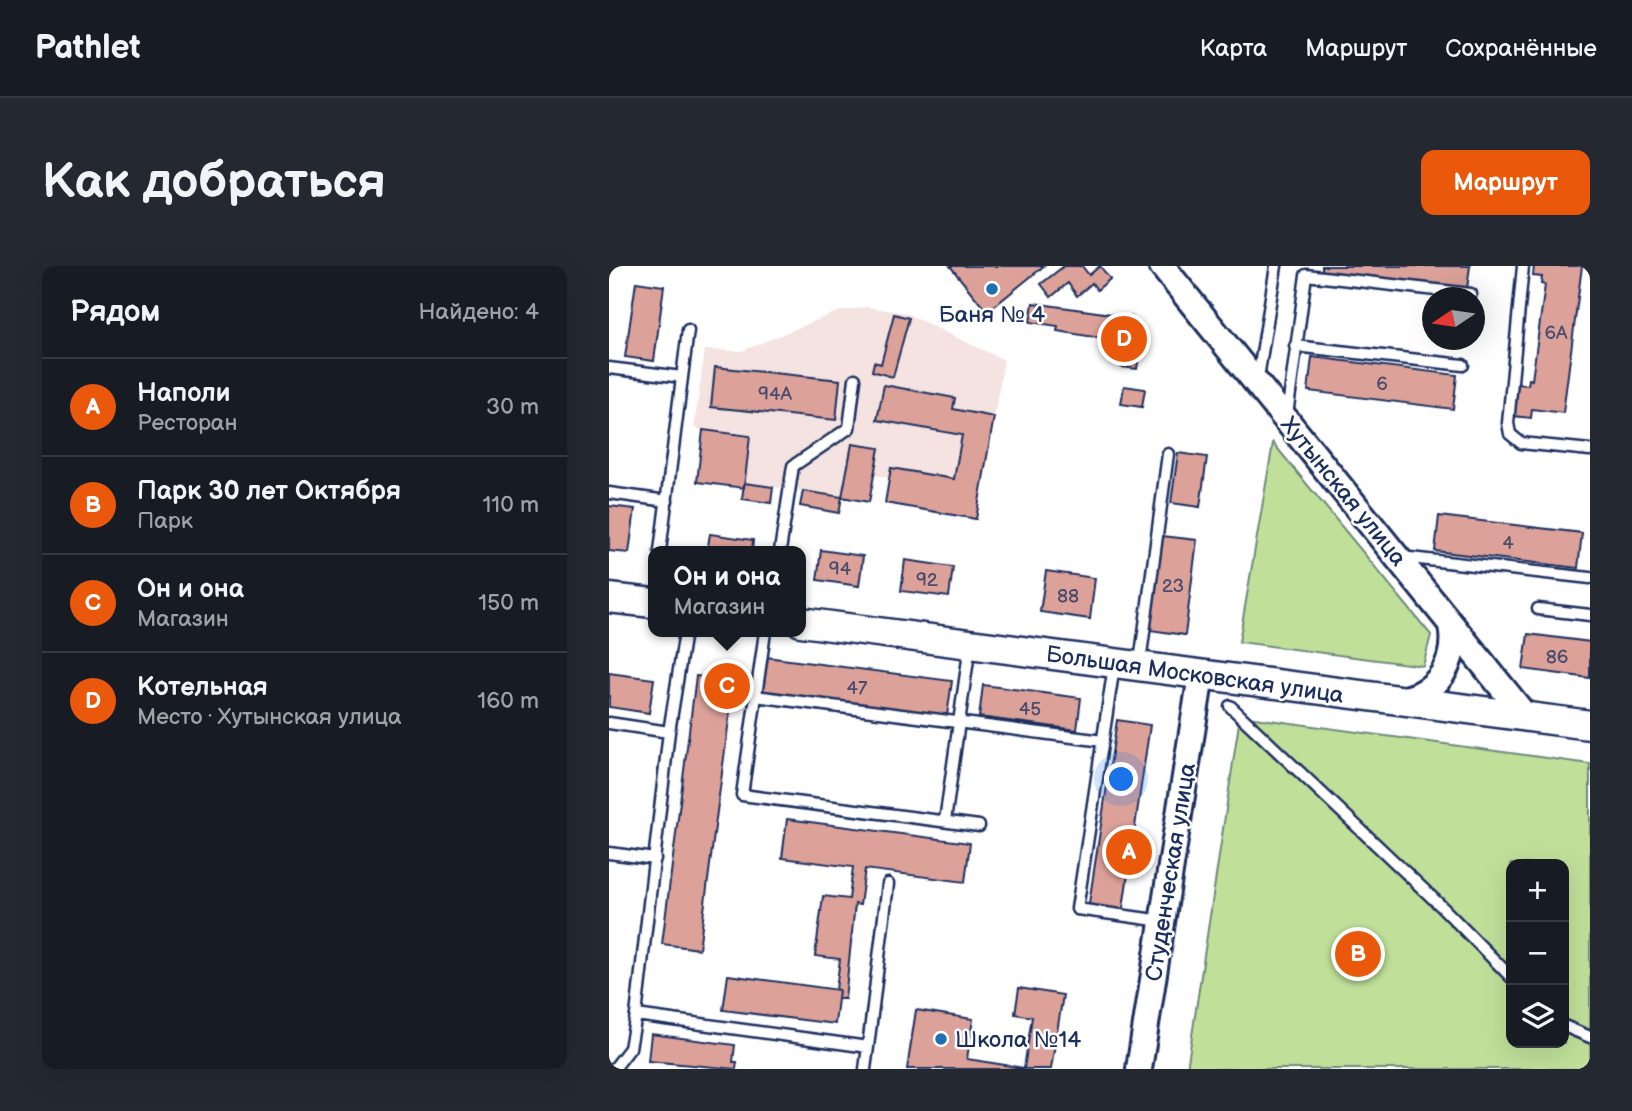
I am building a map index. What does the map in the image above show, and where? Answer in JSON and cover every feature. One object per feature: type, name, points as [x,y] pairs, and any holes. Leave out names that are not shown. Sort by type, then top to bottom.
[{"type":"main road","points":[[609,598],[648,598]]},
{"type":"main road","name":"Большая Московская улица","points":[[806,623],[1590,725]]},
{"type":"street","name":"Хутынская улица","points":[[1162,266],[1526,718]]},
{"type":"street","points":[[1397,700],[1428,691],[1443,675],[1453,646],[1451,625]]},
{"type":"street","name":"Студенческая улица","points":[[1139,1069],[1201,675]]},
{"type":"lane","points":[[1257,382],[1276,266]]},
{"type":"lane","points":[[1523,266],[1508,423],[1510,434],[1521,443],[1590,450]]},
{"type":"lane","points":[[1286,419],[1306,275],[1422,288]]},
{"type":"lane","points":[[661,546],[688,330]]},
{"type":"lane","points":[[1295,346],[1463,365]]},
{"type":"lane","points":[[609,368],[682,377]]},
{"type":"lane","points":[[781,546],[793,467],[849,428],[855,379]]},
{"type":"lane","points":[[1162,921],[1077,909],[1103,741],[1127,665],[1168,454]]},
{"type":"lane","points":[[609,494],[667,501]]},
{"type":"lane","points":[[1397,557],[1590,578]]},
{"type":"lane","points":[[1538,609],[1590,615]]},
{"type":"lane","points":[[614,1069],[630,1048],[636,1016],[669,732],[684,637]]},
{"type":"lane","points":[[764,637],[742,795],[979,826]]},
{"type":"lane","points":[[945,821],[970,644]]},
{"type":"lane","points":[[755,696],[1103,741]]},
{"type":"lane","points":[[1230,706],[1441,906],[1506,972]]},
{"type":"lane","points":[[609,723],[669,732]]},
{"type":"lane","points":[[609,853],[655,859]]},
{"type":"lane","points":[[865,1069],[888,884]]},
{"type":"lane","points":[[636,1016],[868,1047]]},
{"type":"lane","points":[[1569,1028],[1590,1037]]},
{"type":"shaded area","points":[[867,307],[905,313],[1004,360],[976,519],[885,503],[889,478],[874,475],[869,502],[842,497],[839,513],[800,506],[802,491],[773,487],[771,503],[743,488],[697,482],[703,431],[694,427],[705,350],[742,351],[837,312]]},
{"type":"green space","points":[[1273,443],[1431,635],[1423,666],[1239,642]]},
{"type":"green space","points":[[1240,716],[1590,764],[1590,1069],[1187,1069]]},
{"type":"building","name":"Баня № 4","points":[[950,266],[1044,266],[987,312]]},
{"type":"building","points":[[1064,266],[1082,266],[1089,275],[1100,266],[1110,279],[1097,290],[1092,283],[1077,296],[1068,283],[1051,297],[1041,284]]},
{"type":"building","points":[[1322,266],[1470,266],[1467,287],[1322,272]]},
{"type":"building","points":[[1534,266],[1582,266],[1563,413],[1532,409],[1531,418],[1513,416],[1517,384],[1528,385],[1529,379],[1532,380],[1545,285],[1541,284],[1542,277],[1533,276]]},
{"type":"building","points":[[636,282],[664,286],[654,361],[625,357]]},
{"type":"building","points":[[1033,303],[1132,317],[1142,336],[1137,369],[1121,367],[1125,342],[1057,331],[1058,326],[1030,322]]},
{"type":"building","points":[[894,314],[909,318],[893,377],[872,371],[874,362],[881,364]]},
{"type":"building","points":[[1312,357],[1457,375],[1453,409],[1308,391]]},
{"type":"building","points":[[715,367],[840,380],[836,420],[711,407]]},
{"type":"building","points":[[884,385],[955,398],[953,409],[994,417],[976,519],[885,503],[891,468],[954,479],[962,435],[877,420]]},
{"type":"building","points":[[1124,386],[1145,389],[1142,407],[1121,404]]},
{"type":"building","points":[[703,430],[750,436],[744,488],[697,482]]},
{"type":"building","points":[[852,444],[879,448],[869,502],[842,497]]},
{"type":"building","points":[[1178,453],[1207,457],[1200,507],[1171,503]]},
{"type":"building","points":[[744,483],[773,487],[771,503],[742,499]]},
{"type":"building","points":[[803,491],[842,497],[839,513],[800,506]]},
{"type":"building","points":[[609,506],[635,509],[629,553],[609,551]]},
{"type":"building","points":[[1439,516],[1582,533],[1578,568],[1435,551]]},
{"type":"building","points":[[710,534],[753,540],[752,546],[708,546]]},
{"type":"building","points":[[1162,536],[1197,540],[1185,635],[1150,630]]},
{"type":"building","points":[[821,550],[863,556],[859,586],[817,580]]},
{"type":"building","points":[[905,560],[953,567],[949,597],[901,591]]},
{"type":"building","points":[[1046,571],[1095,578],[1090,619],[1040,612]]},
{"type":"building","points":[[1528,634],[1590,642],[1590,678],[1523,669]]},
{"type":"building","points":[[766,657],[952,681],[947,716],[762,693]]},
{"type":"building","points":[[609,673],[654,679],[649,713],[609,707]]},
{"type":"building","points":[[696,676],[734,681],[699,949],[662,944]]},
{"type":"building","points":[[983,685],[1081,698],[1077,730],[979,717]]},
{"type":"building","points":[[1117,720],[1150,725],[1122,915],[1088,910]]},
{"type":"building","points":[[787,819],[970,843],[965,882],[865,869],[860,905],[855,904],[845,999],[838,998],[839,990],[836,989],[840,959],[815,956],[823,896],[849,899],[853,867],[782,858]]},
{"type":"building","points":[[728,975],[839,990],[835,1024],[723,1010]]},
{"type":"building","name":"Школа №14","points":[[1019,988],[1063,995],[1051,1069],[907,1069],[916,1010],[973,1019],[967,1059],[1024,1068],[1032,1017],[1015,1014]]},
{"type":"building","points":[[651,1034],[735,1045],[733,1062],[737,1062],[736,1069],[648,1061]]},
{"type":"place","name":"Баня № 4","points":[[992,289]]},
{"type":"place","name":"Котельная","points":[[1124,339]]},
{"type":"place","name":"Он и она","points":[[727,686]]},
{"type":"place","name":"Наполи","points":[[1129,852]]},
{"type":"place","name":"Парк 30 лет Октября","points":[[1358,954]]},
{"type":"place","name":"Школа №14","points":[[941,1039]]}]
